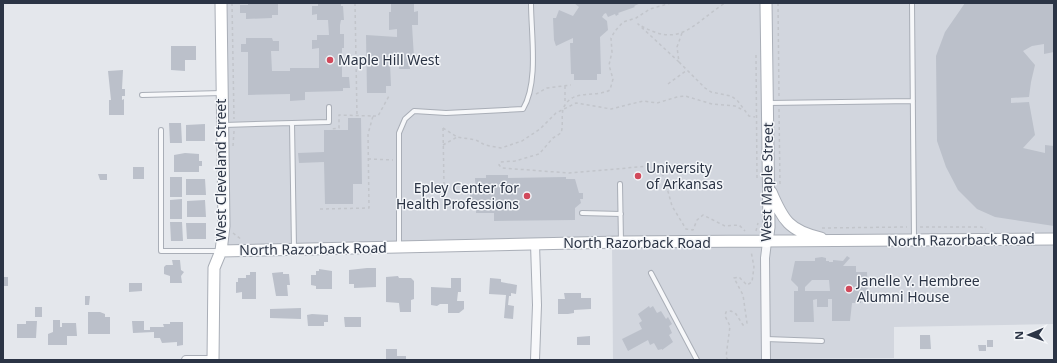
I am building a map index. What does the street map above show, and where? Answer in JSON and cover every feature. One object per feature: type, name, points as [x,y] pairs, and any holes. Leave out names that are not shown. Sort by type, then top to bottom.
[{"type":"street","name":"West Cleveland Street","points":[[213,360],[214,268],[221,251],[224,226],[221,3]]},
{"type":"street","name":"West Maple Street","points":[[766,3],[767,103],[762,117],[763,185],[769,228],[765,258],[766,360]]},
{"type":"street","points":[[763,185],[784,220],[796,230],[833,241]]},
{"type":"street","name":"North Razorback Road","points":[[221,251],[621,242],[1054,239]]},
{"type":"street","points":[[535,244],[537,305],[535,360]]},
{"type":"street","points":[[186,360],[213,360]]},
{"type":"lane","points":[[399,247],[399,133],[405,119],[414,111],[446,113],[523,108],[528,100],[532,82],[531,3]]},
{"type":"lane","points":[[912,3],[914,240]]},
{"type":"lane","points":[[142,95],[222,93]]},
{"type":"lane","points":[[767,103],[913,101]]},
{"type":"lane","points":[[222,125],[329,122],[329,107]]},
{"type":"lane","points":[[292,123],[294,249]]},
{"type":"lane","points":[[161,130],[161,250],[221,251]]},
{"type":"lane","points":[[620,184],[621,242]]},
{"type":"lane","points":[[582,213],[620,214]]},
{"type":"lane","points":[[651,273],[697,360]]},
{"type":"lane","points":[[766,339],[822,341]]},
{"type":"path","points":[[229,146],[234,146],[232,3]]},
{"type":"path","points":[[355,3],[357,116]]},
{"type":"path","points":[[565,105],[573,97],[580,94],[597,94],[610,90],[613,79],[608,65],[612,55],[611,38],[615,31],[623,22],[636,18],[650,9],[672,3]]},
{"type":"path","points":[[725,3],[682,33],[672,36],[661,35],[638,24],[705,88],[712,92],[731,96],[737,100],[749,116],[779,117]]},
{"type":"path","points":[[778,3],[780,194]]},
{"type":"path","points":[[679,62],[677,47],[682,33]]},
{"type":"path","points":[[756,54],[762,117],[763,185]]},
{"type":"path","points":[[668,84],[687,70]]},
{"type":"path","points":[[536,94],[546,88],[571,85]]},
{"type":"path","points":[[565,86],[565,105],[561,133],[551,140],[543,152],[515,161],[500,162],[500,167],[524,171],[545,170],[569,172],[650,166],[660,172],[664,177],[672,206],[686,229],[693,230],[697,220],[703,215],[725,226],[742,226],[748,234]]},
{"type":"path","points":[[324,129],[339,128],[339,115],[378,116],[389,96]]},
{"type":"path","points":[[444,184],[443,128],[457,137],[476,140],[485,145],[496,148],[515,144],[536,132],[564,108],[576,103],[611,109],[643,101],[657,104],[677,97],[685,96],[712,104],[734,106],[743,110]]},
{"type":"path","points":[[320,209],[369,208],[368,134],[373,116]]},
{"type":"path","points":[[443,145],[457,137]]},
{"type":"path","points":[[368,159],[390,160]]},
{"type":"path","points":[[755,233],[758,228],[758,221]]},
{"type":"path","points":[[822,228],[981,227],[986,229]]},
{"type":"path","points":[[231,232],[237,238],[247,241]]},
{"type":"path","points":[[728,360],[725,351],[730,326],[725,316],[726,312],[731,311],[736,314],[743,325],[747,323],[743,295],[734,278],[739,277],[747,285],[752,282],[754,266],[751,251]]},
{"type":"shaded area","name":"University of Arkansas","points":[[221,3],[1054,3],[1054,324],[894,327],[894,358],[613,360],[612,243],[221,251]]},
{"type":"building","points":[[248,3],[278,4],[278,15],[272,15],[272,18],[246,19],[246,13],[240,13],[240,5],[248,5]]},
{"type":"building","name":"Maple Hill West","points":[[318,3],[341,3],[341,6],[343,6],[344,20],[341,20],[340,25],[340,34],[344,34],[344,48],[342,48],[342,77],[349,77],[350,88],[343,88],[343,91],[305,92],[305,100],[290,101],[290,94],[248,95],[248,52],[241,52],[241,44],[246,44],[246,38],[272,38],[273,41],[279,41],[279,51],[271,51],[272,71],[290,71],[290,68],[319,68],[319,48],[312,49],[312,40],[317,40],[317,35],[329,35],[328,20],[317,20],[317,14],[312,15],[312,6],[318,6]]},
{"type":"building","points":[[391,3],[414,3],[414,12],[418,11],[418,25],[412,25],[413,62],[410,62],[410,69],[399,69],[399,63],[390,63],[391,86],[386,86],[386,93],[367,93],[366,35],[397,37],[397,29],[389,30],[389,12],[391,12]]},
{"type":"building","points":[[574,3],[641,3],[634,6],[635,7],[618,13],[619,14],[616,16],[615,14],[608,17],[606,13],[602,17],[607,21],[608,30],[600,37],[601,74],[597,74],[597,80],[574,80],[574,74],[571,74],[570,43],[573,43],[573,38],[556,46],[554,40],[553,18],[556,18],[559,10],[573,16],[579,7]]},
{"type":"building","points":[[965,3],[1054,3],[1054,52],[1044,54],[1044,44],[1032,46],[1023,51],[1035,65],[1029,97],[1011,98],[1011,103],[1029,102],[1035,135],[1023,148],[1045,153],[1045,145],[1054,146],[1054,226],[995,217],[977,209],[958,190],[946,167],[937,141],[936,56],[945,32]]},
{"type":"building","points":[[171,46],[196,46],[196,60],[185,60],[185,71],[171,70]]},
{"type":"building","points":[[123,70],[122,89],[125,89],[125,96],[122,96],[122,100],[124,99],[124,115],[109,115],[109,100],[111,100],[108,71]]},
{"type":"building","points":[[348,118],[361,118],[362,184],[353,184],[353,204],[325,204],[324,162],[299,163],[298,153],[324,152],[324,130],[348,130]]},
{"type":"building","points":[[169,123],[181,123],[182,143],[170,143]]},
{"type":"building","points":[[205,124],[205,141],[186,141],[186,125]]},
{"type":"building","points":[[185,153],[199,154],[199,161],[202,161],[202,166],[199,166],[199,172],[174,172],[174,155]]},
{"type":"building","points":[[133,167],[144,167],[144,179],[133,179]]},
{"type":"building","points":[[98,174],[107,174],[107,180],[100,180]]},
{"type":"building","name":"Epley Center for Health Professions","points":[[486,175],[508,175],[508,178],[566,177],[566,179],[575,179],[579,193],[583,193],[583,199],[580,199],[581,203],[575,208],[575,220],[494,221],[494,213],[476,213],[476,204],[472,204],[470,200],[470,194],[476,194],[475,178],[486,178]]},
{"type":"building","points":[[170,177],[182,177],[182,197],[170,197]]},
{"type":"building","points":[[186,179],[205,179],[206,195],[186,195]]},
{"type":"building","points":[[182,199],[182,219],[170,219],[170,200]]},
{"type":"building","points":[[205,200],[206,217],[187,217],[187,201]]},
{"type":"building","points":[[170,222],[182,222],[183,241],[171,241]]},
{"type":"building","points":[[186,223],[206,223],[206,239],[187,239]]},
{"type":"building","name":"Janelle Y. Hembree Alumni House","points":[[847,256],[850,258],[843,266],[856,266],[856,272],[867,272],[868,296],[861,296],[861,303],[852,303],[850,321],[832,321],[832,299],[828,299],[828,307],[817,307],[817,299],[813,300],[814,322],[794,322],[794,291],[798,291],[798,287],[791,280],[795,261],[815,261],[815,258],[822,257],[826,258],[826,261],[829,262],[833,262],[833,260],[843,261]],"holes":[[[812,280],[829,280],[830,291],[805,291],[805,287]]]},
{"type":"building","points":[[172,260],[180,260],[181,270],[184,272],[181,276],[182,283],[170,283],[170,276],[164,274],[164,267],[166,265],[173,265]]},
{"type":"building","points":[[376,268],[376,287],[354,288],[354,284],[349,284],[349,270]]},
{"type":"building","points":[[319,269],[332,271],[332,289],[316,289],[316,286],[311,285],[311,275],[316,275],[316,271],[319,271]]},
{"type":"building","points":[[250,272],[256,272],[256,299],[242,299],[242,292],[236,293],[236,282],[238,282],[238,278],[246,278],[246,275],[250,275]]},
{"type":"building","points":[[283,272],[283,274],[289,274],[290,285],[287,285],[288,296],[276,296],[272,273]]},
{"type":"building","points":[[398,276],[399,278],[411,278],[414,281],[414,299],[411,300],[411,312],[400,312],[399,303],[386,302],[386,277]]},
{"type":"building","points":[[3,277],[8,277],[8,286],[3,286]]},
{"type":"building","points":[[451,278],[461,278],[461,292],[458,292],[457,301],[464,301],[464,309],[459,313],[448,313],[448,304],[440,304],[437,306],[431,305],[431,287],[451,288]]},
{"type":"building","points":[[490,278],[501,279],[501,282],[517,285],[516,294],[511,293],[511,296],[509,296],[508,305],[514,306],[513,319],[504,318],[506,295],[489,294]]},
{"type":"building","points":[[129,283],[142,283],[142,291],[129,292]]},
{"type":"building","points":[[564,293],[581,293],[581,298],[591,298],[591,309],[574,310],[574,313],[558,314],[558,299],[565,299]]},
{"type":"building","points":[[85,296],[90,296],[89,305],[85,305]]},
{"type":"building","points":[[649,306],[650,308],[653,306],[657,313],[661,311],[666,319],[668,317],[672,324],[669,326],[672,333],[669,335],[673,342],[662,350],[658,350],[654,343],[650,345],[648,340],[628,351],[622,339],[642,329],[639,323],[642,321],[638,314]]},
{"type":"building","points":[[35,307],[42,307],[42,317],[35,317]]},
{"type":"building","points":[[301,308],[301,319],[270,318],[270,309]]},
{"type":"building","points":[[88,312],[100,312],[105,314],[105,317],[110,317],[110,334],[88,334]]},
{"type":"building","points":[[307,315],[328,315],[328,322],[324,322],[324,326],[308,326]]},
{"type":"building","points":[[344,317],[361,317],[361,327],[345,327]]},
{"type":"building","points":[[53,320],[60,320],[60,327],[62,327],[62,323],[76,323],[77,336],[67,336],[67,345],[48,345],[48,334],[53,332]]},
{"type":"building","points":[[26,321],[37,321],[36,338],[17,338],[17,324],[26,324]]},
{"type":"building","points":[[132,321],[144,321],[144,330],[150,330],[150,327],[164,327],[163,324],[170,324],[170,322],[183,322],[183,345],[177,346],[177,342],[162,343],[160,338],[154,338],[154,332],[133,333]]},
{"type":"building","points":[[920,335],[930,335],[931,349],[920,349]]},
{"type":"building","points":[[590,336],[590,345],[577,345],[577,337]]},
{"type":"building","points":[[987,340],[993,340],[993,347],[987,347]]},
{"type":"building","points":[[978,345],[986,345],[986,351],[979,351]]},
{"type":"building","points":[[386,349],[397,349],[397,356],[406,356],[406,360],[386,360]]},
{"type":"place","name":"Maple Hill West","points":[[330,60]]},
{"type":"place","name":"University of Arkansas","points":[[638,176]]},
{"type":"place","name":"Epley Center for Health Professions","points":[[527,196]]},
{"type":"place","name":"Janelle Y. Hembree Alumni House","points":[[849,289]]}]
